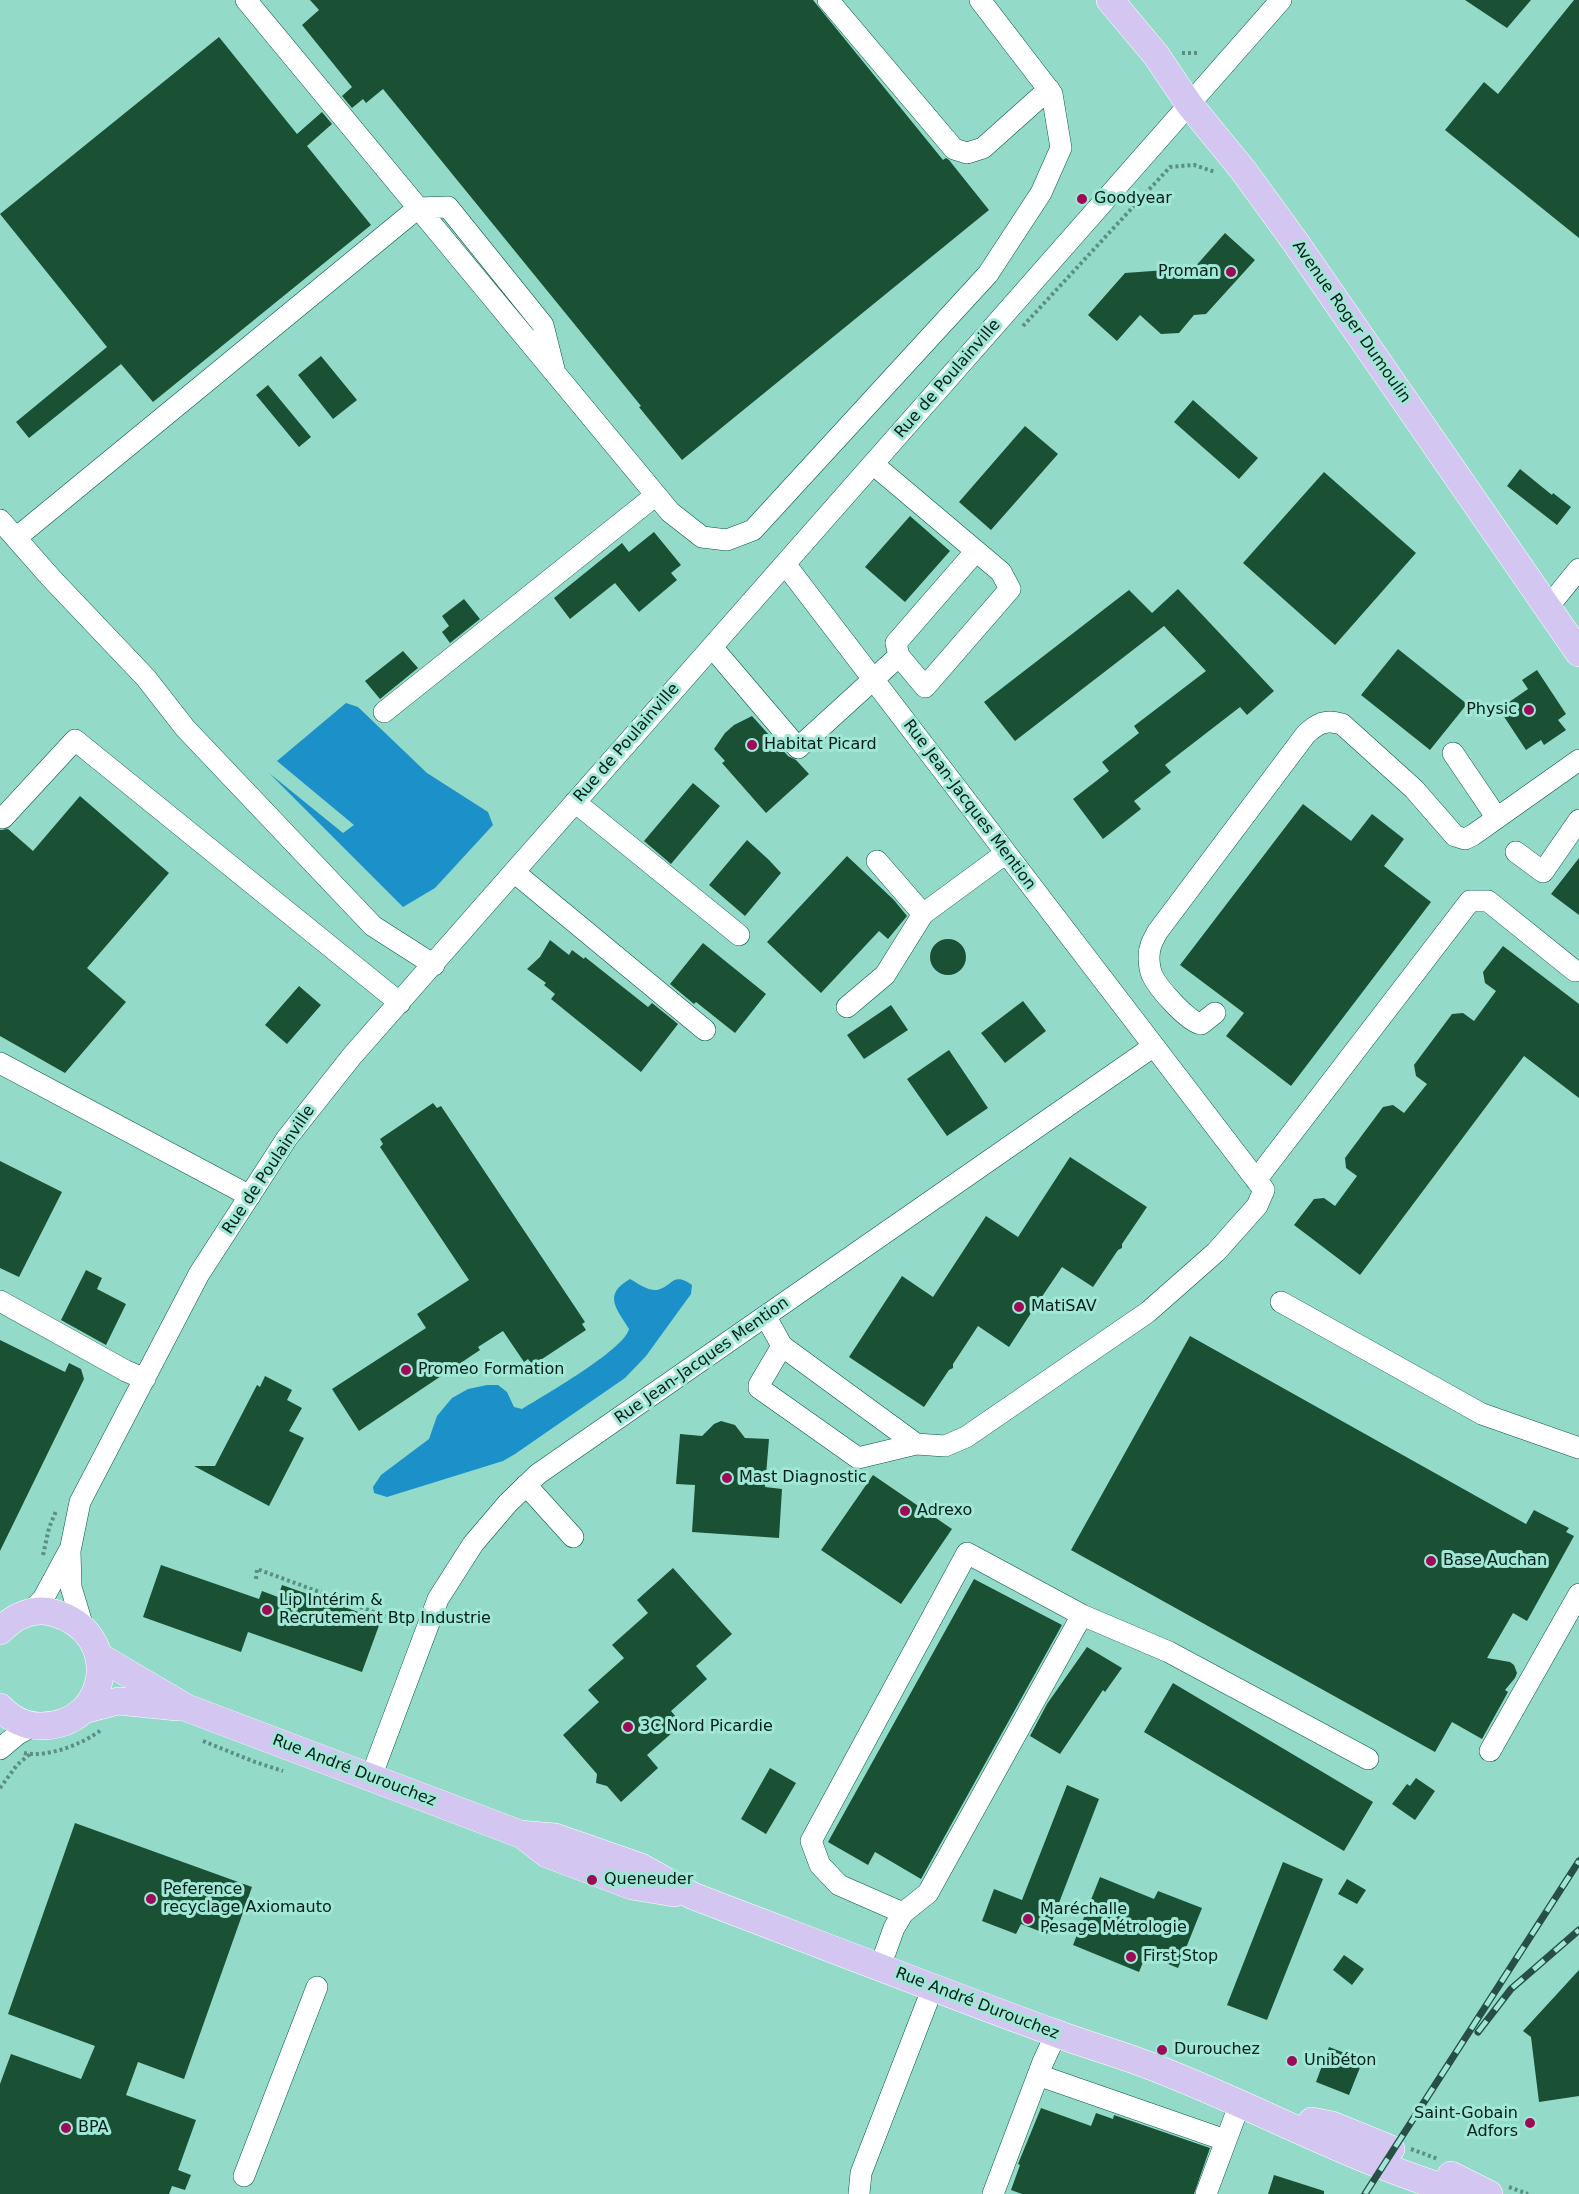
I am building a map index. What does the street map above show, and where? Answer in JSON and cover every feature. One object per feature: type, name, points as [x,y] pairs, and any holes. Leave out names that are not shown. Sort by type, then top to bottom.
[{"type":"main road","name":"Avenue Roger Dumoulin","points":[[1110,0],[1156,55],[1189,104],[1243,170],[1296,243],[1579,653]]},
{"type":"main road","points":[[9,1623],[49,1611],[67,1616],[83,1627],[96,1646],[100,1657],[100,1676],[95,1694],[84,1710]]},
{"type":"main road","name":"Rue André Durouchez","points":[[100,1657],[187,1708],[520,1834],[547,1854],[632,1886],[693,1896],[1056,2034],[1156,2068],[1250,2107],[1342,2150],[1426,2183],[1465,2194]]},
{"type":"main road","name":"Rue André Durouchez","points":[[33,1726],[51,1726],[69,1721],[84,1710],[118,1701],[187,1708]]},
{"type":"main road","points":[[0,1707],[18,1721],[33,1726]]},
{"type":"main road","name":"Rue André Durouchez","points":[[1250,2107],[1332,2125],[1438,2168],[1489,2194]]},
{"type":"street","points":[[246,0],[670,512],[702,537],[727,540],[753,530],[988,274],[1041,193],[1060,148],[1053,94],[980,0]]},
{"type":"street","points":[[828,0],[954,149],[967,153],[983,148],[1049,89]]},
{"type":"street","name":"Rue de Poulainville","points":[[83,1627],[71,1587],[70,1551],[80,1502],[199,1274],[287,1138],[352,1056],[1281,0]]},
{"type":"street","points":[[16,538],[418,207]]},
{"type":"street","points":[[873,464],[976,551],[1001,573],[1010,589],[925,687],[899,656],[896,643],[976,551]]},
{"type":"street","points":[[384,712],[656,495]]},
{"type":"street","points":[[0,520],[51,578],[146,678],[184,728],[373,926],[434,965]]},
{"type":"street","name":"Rue Jean-Jacques Mention","points":[[785,564],[1260,1185]]},
{"type":"street","points":[[1548,607],[1579,569]]},
{"type":"street","points":[[712,647],[798,748],[899,656]]},
{"type":"street","points":[[1215,1013],[1201,1024],[1193,1023],[1186,1017],[1152,975],[1149,959],[1150,945],[1158,931],[1306,734],[1317,724],[1330,721],[1342,724],[1414,789],[1455,836],[1465,838],[1579,760]]},
{"type":"street","points":[[3,818],[75,740],[400,1003]]},
{"type":"street","points":[[1453,753],[1497,818]]},
{"type":"street","points":[[575,802],[739,935]]},
{"type":"street","points":[[1516,852],[1543,872],[1579,820]]},
{"type":"street","points":[[847,1007],[885,975],[923,914],[1006,853]]},
{"type":"street","points":[[878,861],[923,914]]},
{"type":"street","points":[[514,872],[705,1030]]},
{"type":"street","points":[[782,1346],[759,1384],[759,1388],[858,1458],[916,1444],[945,1446],[966,1437],[1148,1312],[1216,1252],[1257,1206],[1260,1185],[1470,901],[1488,901],[1575,971]]},
{"type":"street","name":"Rue Jean-Jacques Mention","points":[[371,1777],[438,1599],[473,1544],[526,1485],[538,1474],[1154,1046]]},
{"type":"street","points":[[0,1063],[250,1196]]},
{"type":"street","points":[[0,1301],[126,1371],[145,1379]]},
{"type":"street","points":[[1281,1302],[1482,1414],[1579,1448]]},
{"type":"street","points":[[766,1317],[782,1346],[916,1444]]},
{"type":"street","points":[[526,1485],[573,1537]]},
{"type":"street","name":"Rue de Poulainville","points":[[9,1623],[43,1599],[70,1551]]},
{"type":"street","points":[[903,1913],[839,1885],[820,1865],[811,1841],[967,1553],[1082,1615],[1169,1652],[1368,1759]]},
{"type":"street","points":[[1490,1752],[1579,1594]]},
{"type":"street","points":[[880,1967],[894,1928],[903,1913],[928,1893],[1082,1615]]},
{"type":"street","points":[[0,1749],[33,1726]]},
{"type":"street","points":[[244,2176],[317,1987]]},
{"type":"street","points":[[859,2194],[861,2173],[933,1987]]},
{"type":"street","points":[[993,2194],[1056,2034]]},
{"type":"street","points":[[1038,2075],[1225,2140]]},
{"type":"street","points":[[1206,2194],[1225,2140],[1250,2107]]},
{"type":"path","points":[[1018,332],[1170,167],[1194,165],[1214,172],[1221,169]]},
{"type":"path","points":[[256,1579],[257,1569],[426,1632]]},
{"type":"path","points":[[200,1739],[285,1772]]},
{"type":"path","points":[[0,1788],[17,1765],[30,1754]]},
{"type":"water","points":[[346,703],[358,707],[427,773],[488,812],[493,825],[435,888],[403,907],[269,773],[343,833],[354,825],[277,761]]},
{"type":"water","points":[[630,1279],[654,1290],[680,1279],[692,1285],[691,1294],[646,1356],[625,1378],[503,1461],[387,1497],[374,1493],[373,1487],[381,1475],[429,1439],[437,1416],[452,1398],[468,1389],[498,1385],[507,1392],[514,1407],[522,1409],[582,1372],[613,1349],[629,1329],[617,1309],[614,1297],[621,1285]]},
{"type":"building","points":[[310,0],[813,0],[943,160],[946,158],[949,160],[989,210],[682,460],[639,407],[641,406],[383,89],[366,103],[363,99],[352,108],[342,96],[352,87],[302,25],[319,10]]},
{"type":"building","points":[[1465,0],[1531,0],[1507,28]]},
{"type":"building","points":[[1574,0],[1579,0],[1579,238],[1445,130],[1484,82],[1498,94]]},
{"type":"building","points":[[219,37],[297,134],[322,112],[332,124],[307,146],[371,225],[153,402],[121,364],[29,438],[16,422],[107,347],[0,214]]},
{"type":"building","points":[[1225,233],[1255,260],[1206,314],[1194,315],[1179,333],[1161,334],[1140,315],[1117,341],[1088,315],[1125,273],[1194,268]]},
{"type":"building","points":[[321,356],[357,400],[333,419],[298,375]]},
{"type":"building","points":[[268,385],[311,437],[299,447],[256,395]]},
{"type":"building","points":[[1193,400],[1258,458],[1239,479],[1174,422]]},
{"type":"building","points":[[1025,426],[1058,454],[991,530],[959,502]]},
{"type":"building","points":[[1520,469],[1571,507],[1557,525],[1507,486]]},
{"type":"building","points":[[1324,472],[1416,553],[1335,645],[1243,563]]},
{"type":"building","points":[[910,516],[950,551],[905,602],[865,567]]},
{"type":"building","points":[[654,532],[681,565],[671,573],[677,580],[639,612],[615,583],[570,619],[554,598],[622,543],[629,552]]},
{"type":"building","points":[[1178,589],[1274,691],[1247,715],[1240,707],[1165,765],[1171,772],[1134,801],[1141,809],[1103,839],[1073,799],[1109,771],[1102,762],[1139,733],[1134,726],[1206,671],[1164,626],[1015,741],[984,702],[1129,590],[1152,613]]},
{"type":"building","points":[[464,599],[480,619],[450,643],[442,632],[449,626],[442,616]]},
{"type":"building","points":[[1398,649],[1467,704],[1430,750],[1361,695]]},
{"type":"building","points":[[403,651],[418,668],[380,699],[365,681]]},
{"type":"building","points":[[1537,670],[1566,714],[1558,720],[1566,730],[1544,745],[1541,740],[1526,750],[1499,709],[1528,689],[1522,680]]},
{"type":"building","points":[[752,716],[788,756],[796,760],[809,774],[766,813],[722,763],[725,761],[714,749],[734,725]]},
{"type":"building","points":[[693,783],[720,806],[671,864],[644,841]]},
{"type":"building","points":[[80,796],[169,873],[87,968],[126,1002],[65,1073],[0,1036],[0,830],[8,829],[33,851]]},
{"type":"building","points":[[1303,804],[1351,841],[1372,814],[1404,839],[1384,866],[1431,902],[1291,1086],[1226,1036],[1244,1013],[1180,965]]},
{"type":"building","points":[[747,840],[781,873],[745,916],[709,885]]},
{"type":"building","points":[[847,856],[894,900],[907,916],[888,939],[879,931],[821,993],[767,942]]},
{"type":"building","points":[[1579,858],[1579,915],[1551,894]]},
{"type":"building","points":[[948,939],[961,944],[966,957],[961,970],[948,975],[935,970],[930,957],[935,944]]},
{"type":"building","points":[[550,940],[569,955],[572,950],[584,959],[585,957],[648,1007],[652,1003],[678,1024],[641,1072],[551,999],[555,994],[544,985],[546,983],[527,969],[540,957]]},
{"type":"building","points":[[703,943],[766,994],[735,1033],[670,984]]},
{"type":"building","points":[[1503,946],[1579,1004],[1579,1098],[1524,1056],[1360,1275],[1294,1225],[1314,1199],[1324,1198],[1335,1206],[1357,1176],[1346,1168],[1345,1158],[1383,1107],[1393,1105],[1404,1113],[1427,1084],[1416,1076],[1414,1065],[1452,1014],[1463,1013],[1474,1021],[1496,991],[1485,983],[1483,972]]},
{"type":"building","points":[[299,986],[321,1005],[287,1044],[265,1025]]},
{"type":"building","points":[[1023,1001],[1046,1031],[1005,1063],[981,1033]]},
{"type":"building","points":[[891,1005],[908,1030],[864,1059],[847,1035]]},
{"type":"building","points":[[949,1050],[988,1108],[947,1136],[907,1079]]},
{"type":"building","points":[[433,1103],[437,1108],[441,1106],[585,1322],[582,1324],[586,1330],[533,1365],[528,1359],[524,1362],[503,1331],[478,1347],[480,1350],[359,1431],[332,1389],[426,1328],[417,1314],[469,1280],[380,1147],[383,1144],[380,1139]]},
{"type":"building","points":[[1070,1157],[1147,1207],[1122,1244],[1122,1248],[1118,1250],[1093,1287],[1062,1267],[1037,1304],[1037,1308],[1033,1310],[1009,1347],[978,1326],[953,1364],[953,1368],[949,1370],[924,1407],[849,1357],[902,1276],[933,1297],[986,1216],[1018,1237]]},
{"type":"building","points":[[0,1161],[62,1192],[19,1277],[0,1268]]},
{"type":"building","points":[[86,1270],[102,1278],[97,1289],[126,1304],[106,1345],[61,1320]]},
{"type":"building","points":[[1190,1336],[1526,1524],[1534,1510],[1569,1528],[1566,1532],[1574,1536],[1527,1621],[1513,1613],[1487,1658],[1510,1662],[1517,1673],[1505,1690],[1508,1692],[1482,1739],[1452,1722],[1435,1752],[1071,1550]]},
{"type":"building","points":[[0,1340],[65,1372],[69,1363],[81,1369],[84,1379],[0,1551]]},
{"type":"building","points":[[265,1376],[292,1390],[287,1400],[302,1408],[289,1431],[304,1438],[269,1506],[194,1466],[215,1466],[257,1385],[260,1387]]},
{"type":"building","points":[[721,1421],[735,1425],[745,1438],[769,1439],[765,1487],[782,1489],[779,1538],[692,1532],[695,1485],[676,1484],[680,1434],[702,1436],[714,1424]]},
{"type":"building","points":[[873,1475],[952,1529],[901,1604],[821,1550]]},
{"type":"building","points":[[161,1565],[259,1599],[262,1591],[278,1597],[282,1585],[381,1620],[362,1672],[248,1632],[241,1652],[143,1617]]},
{"type":"building","points":[[673,1568],[732,1634],[696,1666],[707,1679],[671,1711],[682,1724],[647,1755],[658,1768],[621,1802],[607,1786],[596,1783],[597,1774],[563,1735],[599,1702],[588,1690],[624,1658],[612,1645],[648,1613],[637,1600]]},
{"type":"building","points":[[974,1579],[1062,1625],[921,1879],[875,1852],[868,1865],[828,1842]]},
{"type":"building","points":[[1087,1647],[1122,1668],[1105,1692],[1103,1690],[1060,1754],[1030,1736],[1047,1704]]},
{"type":"building","points":[[1173,1683],[1373,1802],[1344,1851],[1144,1732]]},
{"type":"building","points":[[770,1768],[796,1783],[766,1834],[741,1819]]},
{"type":"building","points":[[1416,1778],[1435,1791],[1415,1820],[1392,1804],[1407,1784],[1410,1786]]},
{"type":"building","points":[[1067,1785],[1099,1799],[1047,1934],[1021,1924],[1016,1934],[982,1921],[994,1889],[1022,1900]]},
{"type":"building","points":[[75,1823],[252,1887],[184,2079],[138,2062],[126,2095],[196,2120],[178,2170],[191,2175],[185,2190],[172,2186],[169,2194],[0,2194],[0,2084],[11,2054],[81,2079],[95,2046],[8,2014]]},
{"type":"building","points":[[1283,1862],[1323,1879],[1267,2020],[1227,2005]]},
{"type":"building","points":[[1100,1877],[1154,1899],[1158,1891],[1202,1908],[1178,1968],[1146,1955],[1139,1972],[1073,1945]]},
{"type":"building","points":[[1347,1879],[1366,1890],[1357,1904],[1338,1894]]},
{"type":"building","points":[[1344,1955],[1364,1969],[1352,1985],[1333,1970]]},
{"type":"building","points":[[1579,1970],[1579,2096],[1539,2102],[1531,2037],[1523,2031]]},
{"type":"building","points":[[1329,2047],[1363,2060],[1349,2095],[1316,2082]]},
{"type":"building","points":[[1041,2108],[1091,2126],[1096,2113],[1113,2119],[1114,2115],[1210,2148],[1194,2194],[1022,2194],[1011,2190],[1020,2165],[1018,2164]]},
{"type":"building","points":[[1274,2175],[1324,2191],[1324,2194],[1268,2194]]},
{"type":"railway","points":[[1365,2194],[1579,1861]]},
{"type":"railway","points":[[1478,2032],[1511,1989],[1579,1930]]},
{"type":"place","name":"Goodyear","points":[[1082,199]]},
{"type":"place","name":"Proman","points":[[1231,272]]},
{"type":"place","name":"Physic","points":[[1529,710]]},
{"type":"place","name":"Habitat Picard","points":[[752,745]]},
{"type":"place","name":"MatiSAV","points":[[1019,1307]]},
{"type":"place","name":"Promeo Formation","points":[[406,1370]]},
{"type":"place","name":"Mast Diagnostic","points":[[727,1478]]},
{"type":"place","name":"Adrexo","points":[[905,1511]]},
{"type":"place","name":"Base Auchan","points":[[1431,1561]]},
{"type":"place","name":"Lip Intérim & Recrutement Btp Industrie","points":[[267,1610]]},
{"type":"place","name":"3C Nord Picardie","points":[[628,1727]]},
{"type":"place","name":"Queneuder","points":[[592,1880]]},
{"type":"place","name":"Peference recyclage Axiomauto","points":[[151,1899]]},
{"type":"place","name":"Maréchalle Pesage Métrologie","points":[[1028,1919]]},
{"type":"place","name":"First Stop","points":[[1131,1957]]},
{"type":"place","name":"Durouchez","points":[[1162,2050]]},
{"type":"place","name":"Unibéton","points":[[1292,2061]]},
{"type":"place","name":"Saint-Gobain Adfors","points":[[1530,2123]]},
{"type":"place","name":"BPA","points":[[66,2128]]}]
